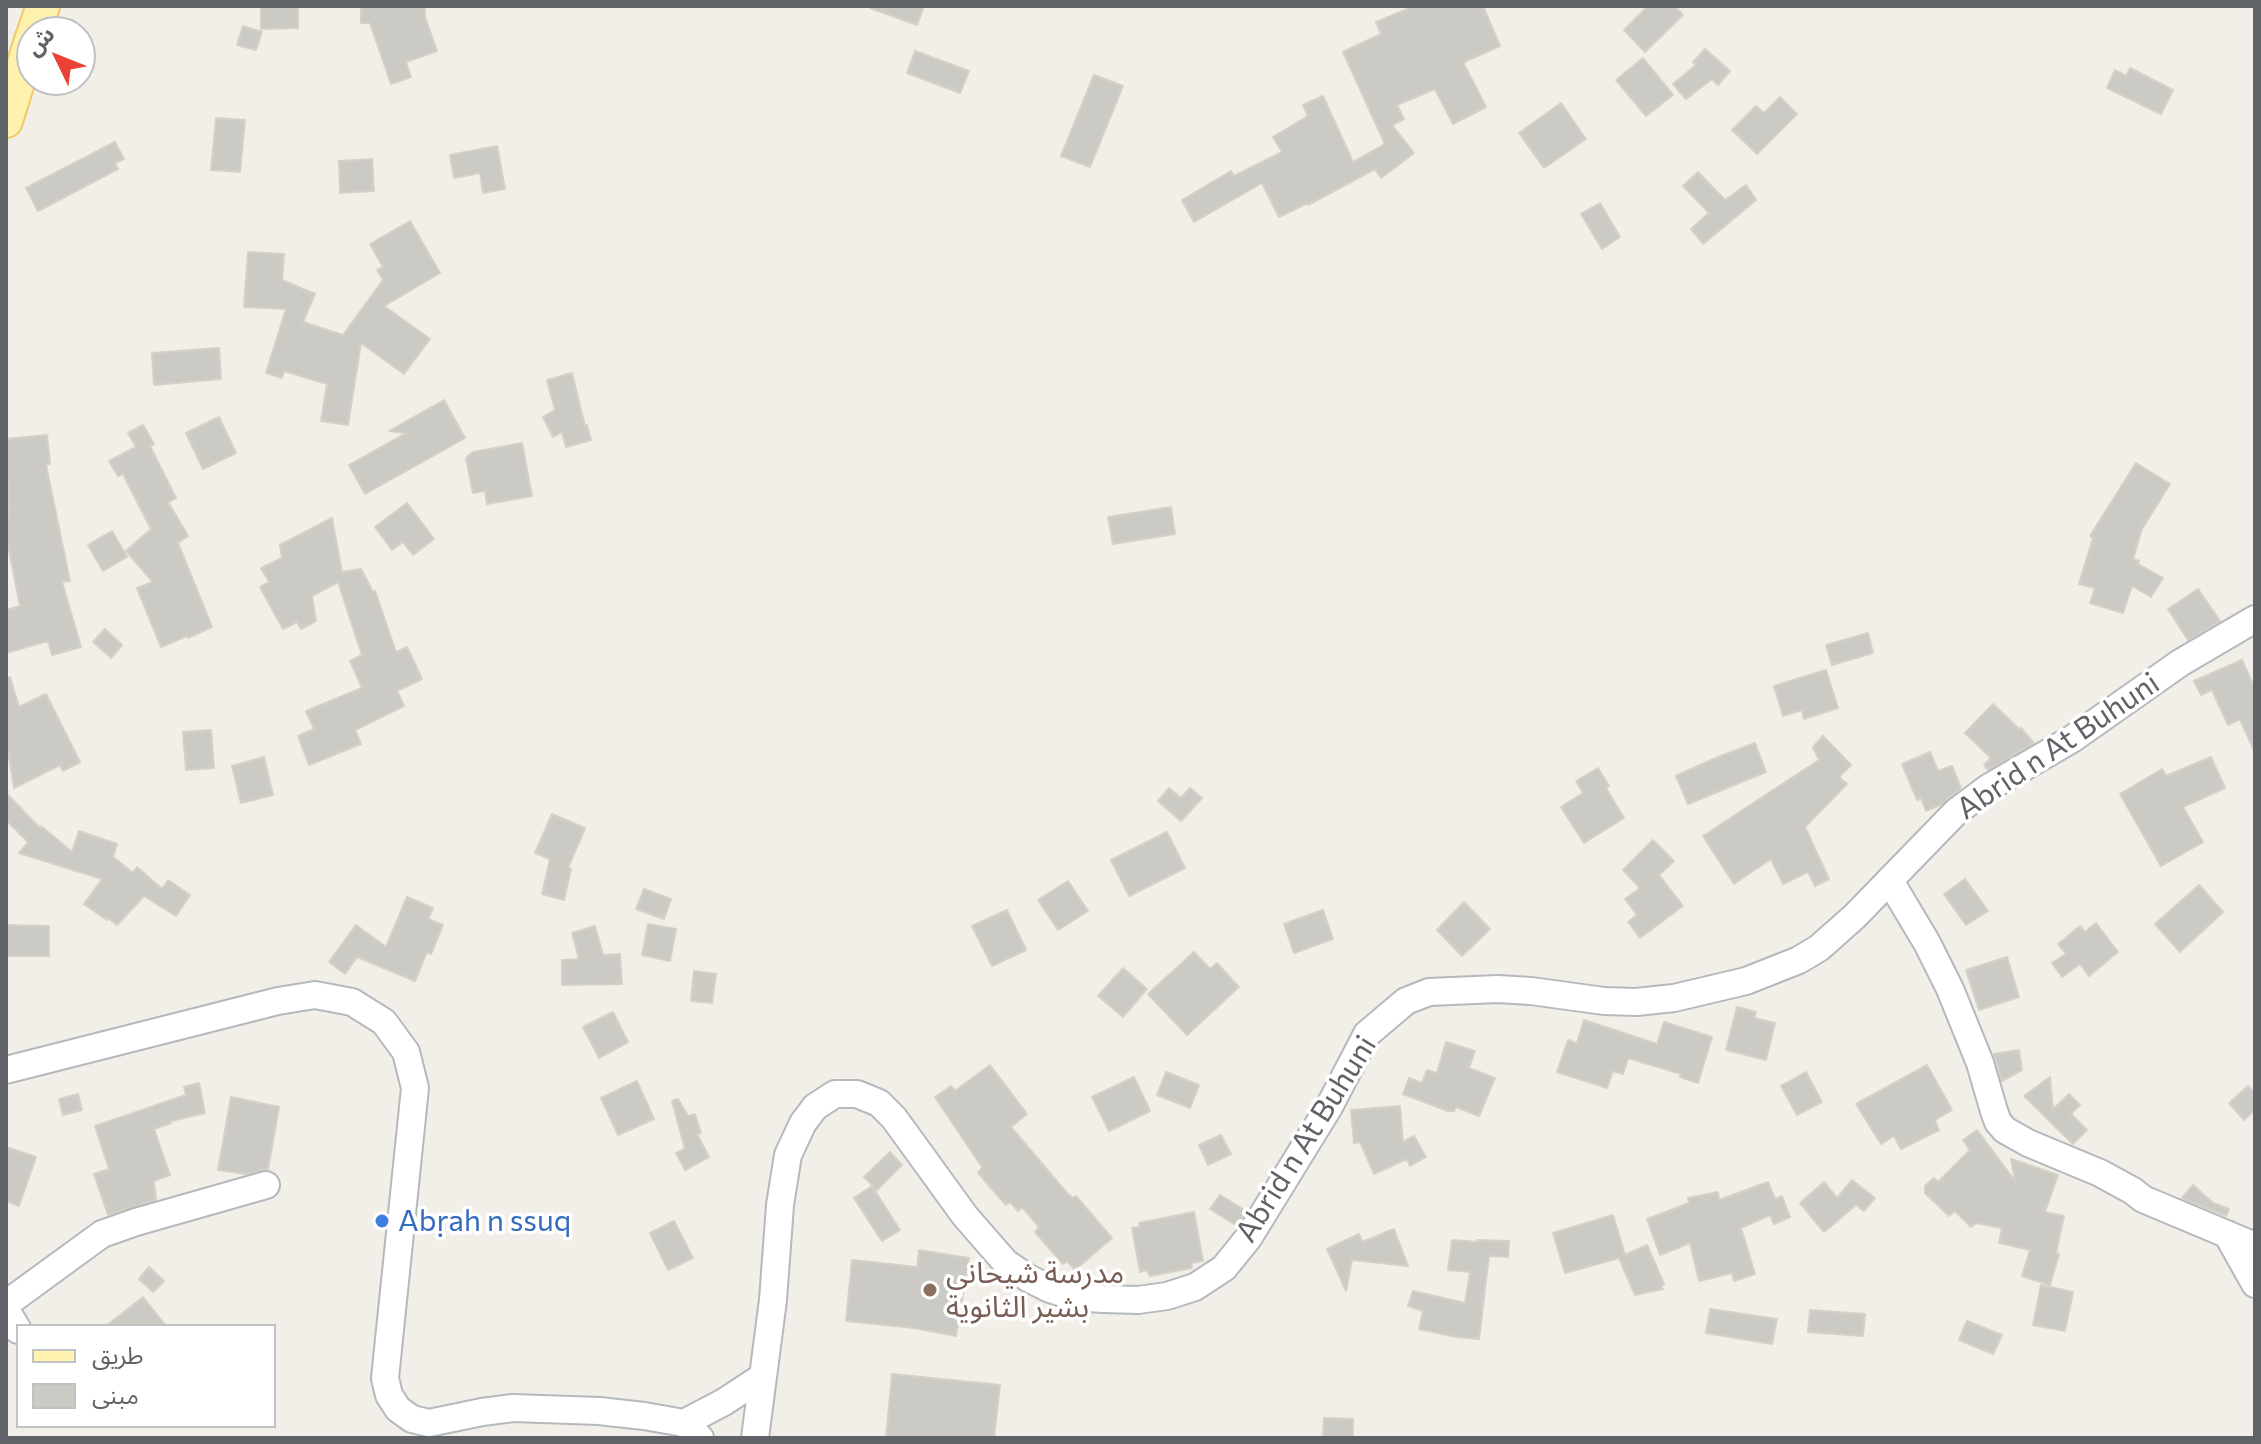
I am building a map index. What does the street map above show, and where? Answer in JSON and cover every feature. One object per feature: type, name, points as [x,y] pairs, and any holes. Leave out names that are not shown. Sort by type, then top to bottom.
[{"type":"main road","points":[[6,121],[16,89]]},
{"type":"street","name":"Abrid n At Buhuni","points":[[755,1438],[788,1155],[803,1123],[815,1107],[835,1094],[857,1094],[879,1103],[894,1118],[965,1216],[1006,1263],[1028,1278],[1074,1297],[1138,1300],[1167,1296],[1195,1287],[1224,1268],[1249,1237],[1329,1107],[1367,1034],[1406,1001],[1429,992],[1454,990],[1531,991],[1636,1002],[1706,991],[1757,977],[1799,960],[1833,936],[1956,812],[1988,788],[2072,739],[2180,663],[2255,619]]},
{"type":"street","points":[[1890,881],[1950,989],[1980,1063],[1998,1122],[2005,1130],[2100,1173],[2143,1199],[2255,1246]]},
{"type":"street","points":[[6,1070],[278,1001],[315,995],[352,1002],[384,1022],[406,1052],[415,1088],[385,1378],[389,1395],[398,1409],[412,1419],[429,1423],[482,1412],[536,1408],[599,1411],[644,1416],[692,1430],[724,1402],[762,1377]]},
{"type":"street","points":[[16,1326],[6,1307],[102,1234],[266,1185]]},
{"type":"street","points":[[2227,1234],[2255,1284]]},
{"type":"building","points":[[261,6],[298,6],[298,28],[261,29]]},
{"type":"building","points":[[361,6],[425,6],[425,17],[437,51],[406,62],[411,77],[391,84],[370,23],[361,23]]},
{"type":"building","points":[[870,6],[924,6],[917,25]]},
{"type":"building","points":[[1415,6],[1483,6],[1500,46],[1464,64],[1486,107],[1453,124],[1435,89],[1397,105],[1404,119],[1392,125],[1414,153],[1381,178],[1375,169],[1279,217],[1262,183],[1194,222],[1182,200],[1231,171],[1234,176],[1282,152],[1273,137],[1308,116],[1303,105],[1323,96],[1353,162],[1385,144],[1343,52],[1381,34],[1376,22]]},
{"type":"building","points":[[1648,6],[1674,6],[1683,15],[1645,52],[1624,30]]},
{"type":"building","points":[[243,26],[262,32],[256,50],[237,45]]},
{"type":"building","points":[[1705,49],[1730,71],[1718,85],[1712,79],[1686,99],[1673,84],[1696,65],[1693,62]]},
{"type":"building","points":[[915,51],[969,71],[960,93],[907,73]]},
{"type":"building","points":[[1643,58],[1673,95],[1646,116],[1616,80]]},
{"type":"building","points":[[2130,68],[2173,90],[2161,114],[2107,88],[2115,70],[2126,76]]},
{"type":"building","points":[[1094,75],[1123,86],[1090,167],[1061,156]]},
{"type":"building","points":[[1780,97],[1797,114],[1757,154],[1732,130],[1756,106],[1764,113]]},
{"type":"building","points":[[1561,103],[1586,139],[1544,168],[1519,133]]},
{"type":"building","points":[[216,118],[245,120],[240,172],[211,170]]},
{"type":"building","points":[[115,142],[124,159],[115,163],[118,169],[38,211],[26,188]]},
{"type":"building","points":[[497,146],[505,189],[483,193],[480,173],[454,178],[450,155]]},
{"type":"building","points":[[372,159],[374,191],[340,193],[339,161]]},
{"type":"building","points":[[1698,172],[1725,200],[1746,185],[1756,200],[1703,244],[1691,229],[1709,213],[1683,186]]},
{"type":"building","points":[[1600,203],[1620,237],[1602,249],[1581,214]]},
{"type":"building","points":[[410,221],[440,273],[384,306],[430,339],[404,374],[361,343],[348,425],[321,421],[327,384],[284,371],[282,378],[266,373],[286,309],[244,307],[248,252],[284,254],[282,280],[315,294],[303,322],[343,335],[383,280],[377,270],[383,267],[370,244]]},
{"type":"building","points":[[219,348],[221,379],[154,385],[152,353]]},
{"type":"building","points":[[572,373],[591,440],[566,447],[562,432],[553,437],[543,417],[555,410],[547,380]]},
{"type":"building","points":[[444,400],[465,438],[365,494],[349,465],[406,433],[389,431]]},
{"type":"building","points":[[219,417],[236,453],[203,469],[186,433]]},
{"type":"building","points":[[143,425],[176,498],[168,502],[188,536],[178,543],[212,627],[161,647],[137,588],[153,582],[126,551],[151,529],[123,474],[118,476],[109,461],[136,447],[128,433]]},
{"type":"building","points":[[47,435],[50,464],[46,465],[70,581],[62,582],[81,647],[52,655],[48,641],[6,653],[6,610],[20,606],[6,535],[6,517],[9,517],[6,439]]},
{"type":"building","points":[[522,443],[532,496],[487,504],[485,491],[473,493],[466,458],[473,452]]},
{"type":"building","points":[[2136,463],[2170,484],[2142,529],[2133,559],[2163,578],[2151,597],[2132,586],[2123,613],[2090,603],[2095,588],[2079,584],[2093,538],[2090,536]]},
{"type":"building","points":[[407,503],[434,539],[413,555],[403,542],[392,550],[375,527]]},
{"type":"building","points":[[1171,507],[1175,534],[1113,544],[1108,517]]},
{"type":"building","points":[[332,518],[342,572],[361,569],[375,591],[396,652],[407,647],[422,679],[397,691],[404,706],[355,730],[361,744],[309,765],[298,736],[314,729],[306,711],[362,688],[350,661],[362,655],[338,582],[312,596],[316,621],[301,629],[297,622],[283,629],[260,587],[269,582],[261,568],[282,558],[280,545]]},
{"type":"building","points":[[112,531],[127,557],[103,571],[88,545]]},
{"type":"building","points":[[2198,589],[2220,621],[2188,640],[2168,609]]},
{"type":"building","points":[[105,629],[122,645],[111,658],[93,642]]},
{"type":"building","points":[[1868,633],[1873,653],[1832,665],[1826,645]]},
{"type":"building","points":[[2242,660],[2255,689],[2255,753],[2240,719],[2228,725],[2212,690],[2201,695],[2194,681]]},
{"type":"building","points":[[1826,670],[1838,708],[1804,719],[1802,710],[1783,716],[1774,686]]},
{"type":"building","points":[[10,677],[19,707],[46,694],[80,762],[63,771],[60,765],[14,788],[6,752],[6,678]]},
{"type":"building","points":[[1993,704],[2034,743],[1988,770],[1984,765],[1991,758],[1965,733]]},
{"type":"building","points":[[211,730],[214,768],[186,770],[183,732]]},
{"type":"building","points":[[1823,736],[1851,765],[1839,777],[1847,784],[1805,827],[1829,879],[1815,886],[1808,872],[1783,884],[1771,859],[1734,884],[1703,836],[1819,760],[1813,747]]},
{"type":"building","points":[[1755,743],[1766,772],[1688,804],[1676,776]]},
{"type":"building","points":[[1930,752],[1938,771],[1952,766],[1961,788],[1942,804],[1926,811],[1921,798],[1917,800],[1902,764]]},
{"type":"building","points":[[264,757],[273,795],[241,803],[232,766]]},
{"type":"building","points":[[2211,757],[2225,788],[2183,807],[2203,842],[2161,866],[2120,794],[2162,769],[2166,776]]},
{"type":"building","points":[[1598,768],[1624,818],[1584,843],[1561,807],[1583,793],[1576,781]]},
{"type":"building","points":[[1169,788],[1181,798],[1190,788],[1202,798],[1181,821],[1158,801]]},
{"type":"building","points":[[6,793],[40,828],[72,852],[79,831],[117,844],[113,857],[133,873],[137,867],[162,889],[168,880],[190,895],[176,916],[144,896],[117,925],[107,920],[84,904],[102,879],[19,853],[28,842],[6,820]]},
{"type":"building","points":[[552,814],[585,828],[568,868],[571,869],[564,900],[542,894],[550,859],[535,853]]},
{"type":"building","points":[[1167,832],[1185,868],[1129,896],[1111,860]]},
{"type":"building","points":[[1653,840],[1674,861],[1659,875],[1683,906],[1640,938],[1628,922],[1637,915],[1625,899],[1640,888],[1623,870]]},
{"type":"building","points":[[1965,879],[1988,911],[1966,925],[1944,894]]},
{"type":"building","points":[[1068,881],[1088,911],[1058,930],[1038,900]]},
{"type":"building","points":[[2199,885],[2223,912],[2180,952],[2155,924]]},
{"type":"building","points":[[644,889],[671,899],[664,919],[636,909]]},
{"type":"building","points":[[407,897],[433,908],[428,919],[443,925],[415,981],[357,957],[345,974],[329,962],[356,925],[386,947]]},
{"type":"building","points":[[1464,902],[1490,929],[1462,956],[1437,930]]},
{"type":"building","points":[[1007,910],[1026,950],[992,966],[972,926]]},
{"type":"building","points":[[1323,910],[1333,939],[1294,953],[1284,924]]},
{"type":"building","points":[[2096,923],[2118,952],[2089,976],[2080,964],[2062,977],[2052,963],[2066,954],[2058,944],[2080,926],[2085,932]]},
{"type":"building","points":[[648,924],[676,929],[670,961],[642,955]]},
{"type":"building","points":[[6,925],[49,926],[49,956],[6,956]]},
{"type":"building","points":[[595,926],[603,955],[620,954],[622,984],[562,985],[562,960],[579,959],[572,933]]},
{"type":"building","points":[[1194,952],[1210,969],[1217,963],[1239,987],[1187,1035],[1148,994]]},
{"type":"building","points":[[2007,957],[2019,997],[1979,1010],[1966,970]]},
{"type":"building","points":[[1123,968],[1147,989],[1123,1017],[1098,996]]},
{"type":"building","points":[[694,971],[716,974],[712,1003],[691,1001]]},
{"type":"building","points":[[1737,1007],[1756,1012],[1754,1018],[1775,1023],[1766,1060],[1726,1050]]},
{"type":"building","points":[[613,1012],[628,1042],[599,1058],[583,1027]]},
{"type":"building","points":[[1584,1020],[1657,1044],[1664,1022],[1712,1037],[1698,1083],[1680,1077],[1681,1074],[1628,1058],[1623,1074],[1613,1071],[1607,1088],[1557,1072],[1568,1040],[1577,1043]]},
{"type":"building","points":[[1446,1042],[1475,1051],[1469,1068],[1495,1078],[1479,1116],[1456,1107],[1454,1111],[1448,1111],[1403,1094],[1409,1078],[1422,1083],[1427,1070],[1437,1073]]},
{"type":"building","points":[[2019,1050],[2022,1070],[2002,1081],[1994,1054]]},
{"type":"building","points":[[990,1065],[1027,1114],[1011,1127],[1067,1193],[1073,1198],[1076,1196],[1112,1238],[1075,1270],[1067,1261],[1063,1264],[1035,1232],[1039,1227],[1022,1207],[1018,1211],[1010,1202],[1006,1205],[978,1173],[982,1167],[935,1097],[951,1086],[955,1091]]},
{"type":"building","points":[[1927,1065],[1952,1110],[1935,1120],[1939,1130],[1901,1149],[1894,1136],[1881,1144],[1856,1104]]},
{"type":"building","points":[[1166,1072],[1199,1085],[1190,1108],[1157,1095]]},
{"type":"building","points":[[1806,1072],[1822,1102],[1797,1115],[1781,1086]]},
{"type":"building","points":[[1134,1077],[1150,1111],[1109,1131],[1092,1097]]},
{"type":"building","points":[[2050,1077],[2053,1109],[2069,1094],[2080,1105],[2071,1114],[2087,1130],[2073,1144],[2024,1096]]},
{"type":"building","points":[[637,1081],[654,1119],[618,1135],[601,1098]]},
{"type":"building","points":[[199,1083],[205,1113],[171,1121],[154,1129],[170,1175],[154,1181],[156,1200],[108,1215],[94,1174],[109,1169],[95,1126],[186,1095],[184,1087]]},
{"type":"building","points":[[2248,1086],[2255,1094],[2255,1110],[2244,1120],[2229,1103]]},
{"type":"building","points":[[78,1094],[82,1110],[63,1115],[59,1099]]},
{"type":"building","points":[[231,1097],[279,1107],[268,1169],[246,1174],[218,1170]]},
{"type":"building","points":[[678,1099],[688,1116],[695,1114],[701,1133],[697,1134],[709,1157],[685,1170],[676,1153],[685,1149],[672,1101]]},
{"type":"building","points":[[1400,1106],[1403,1142],[1414,1136],[1426,1157],[1410,1166],[1407,1159],[1374,1174],[1360,1142],[1354,1143],[1351,1110]]},
{"type":"building","points":[[1977,1130],[2015,1181],[2011,1159],[2058,1175],[2045,1212],[2064,1216],[2056,1253],[2059,1254],[2050,1285],[2022,1276],[2030,1250],[1999,1243],[2002,1228],[1976,1223],[1971,1227],[1955,1211],[1949,1216],[1925,1193],[1925,1186],[1934,1178],[1938,1182],[1970,1150],[1963,1140]]},
{"type":"building","points":[[1221,1135],[1231,1154],[1208,1165],[1199,1145]]},
{"type":"building","points":[[6,1147],[36,1157],[19,1206],[6,1201]]},
{"type":"building","points":[[890,1152],[902,1165],[877,1190],[864,1177]]},
{"type":"building","points":[[1852,1180],[1875,1198],[1864,1211],[1856,1205],[1824,1232],[1800,1203],[1824,1182],[1837,1198]]},
{"type":"building","points":[[1768,1182],[1775,1199],[1782,1196],[1790,1217],[1774,1224],[1770,1215],[1741,1228],[1755,1274],[1734,1281],[1732,1273],[1699,1281],[1690,1243],[1660,1255],[1647,1219],[1689,1203],[1688,1198],[1718,1192],[1719,1200]]},
{"type":"building","points":[[2193,1185],[2213,1203],[2229,1209],[2226,1216],[2182,1198]]},
{"type":"building","points":[[872,1186],[900,1230],[882,1241],[854,1198]]},
{"type":"building","points":[[1220,1195],[1246,1211],[1237,1226],[1210,1209]]},
{"type":"building","points":[[1194,1212],[1203,1261],[1191,1263],[1192,1268],[1150,1276],[1147,1270],[1140,1272],[1132,1228],[1140,1227],[1139,1223]]},
{"type":"building","points":[[1613,1215],[1625,1255],[1647,1245],[1664,1284],[1661,1286],[1663,1289],[1635,1295],[1619,1258],[1565,1273],[1553,1233]]},
{"type":"building","points":[[674,1221],[693,1258],[668,1270],[650,1233]]},
{"type":"building","points":[[1394,1229],[1408,1266],[1352,1260],[1346,1291],[1327,1249],[1359,1234],[1362,1242]]},
{"type":"building","points":[[1452,1240],[1509,1241],[1508,1257],[1489,1256],[1479,1339],[1419,1329],[1423,1311],[1408,1306],[1413,1291],[1465,1303],[1470,1272],[1448,1270]]},
{"type":"building","points":[[919,1250],[969,1258],[956,1336],[846,1321],[852,1260],[917,1267]]},
{"type":"building","points":[[149,1267],[164,1281],[153,1292],[139,1279]]},
{"type":"building","points":[[2041,1285],[2073,1292],[2065,1331],[2033,1325]]},
{"type":"building","points":[[143,1297],[164,1324],[109,1324]]},
{"type":"building","points":[[1710,1309],[1777,1319],[1772,1344],[1706,1333]]},
{"type":"building","points":[[1810,1310],[1865,1314],[1863,1336],[1808,1332]]},
{"type":"building","points":[[1967,1321],[2002,1335],[1993,1354],[1959,1340]]},
{"type":"building","points":[[892,1374],[1000,1385],[994,1438],[886,1438]]},
{"type":"building","points":[[1324,1418],[1353,1419],[1353,1438],[1323,1438]]},
{"type":"place","name":"Abṛah n ssuq","points":[[382,1221]]},
{"type":"place","name":"مدرسة شيحاني بشير الثانوية","points":[[930,1290]]}]
